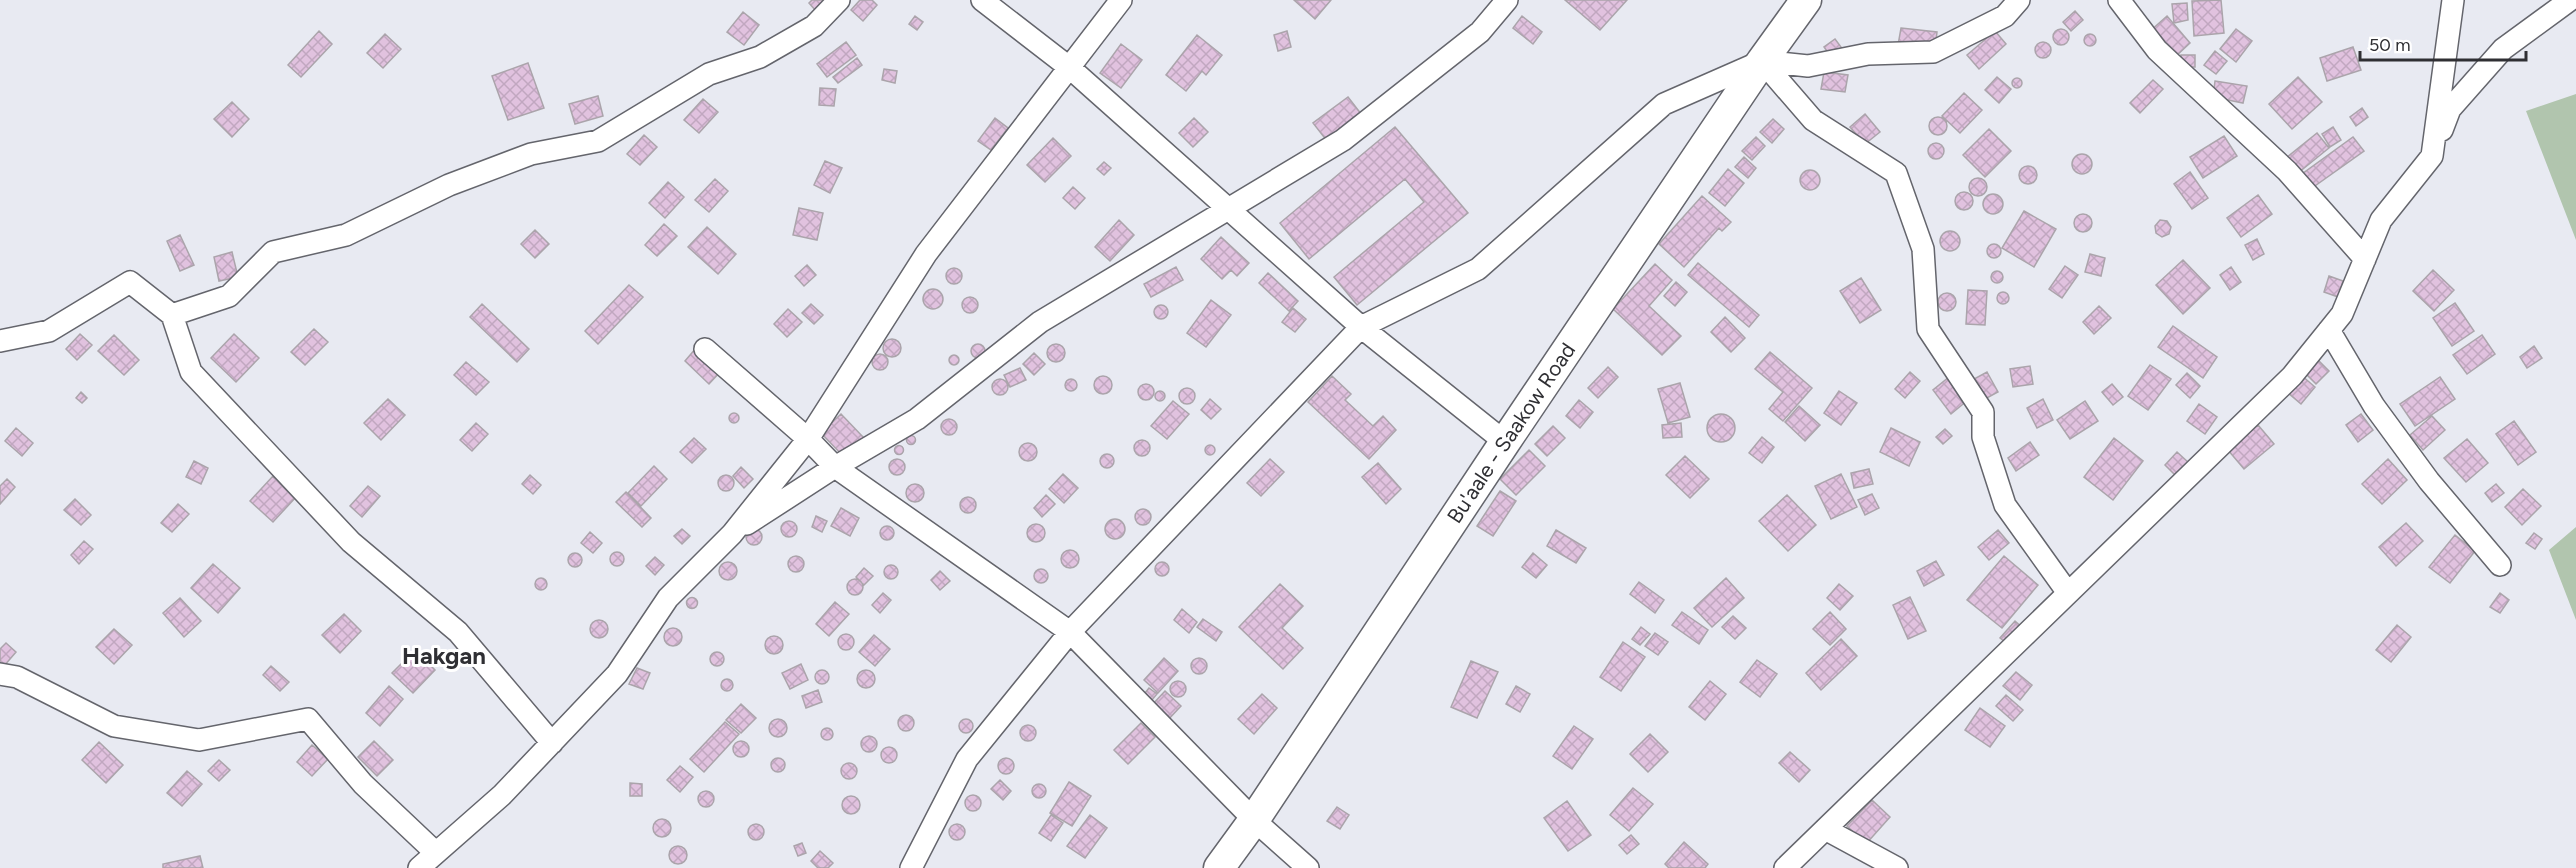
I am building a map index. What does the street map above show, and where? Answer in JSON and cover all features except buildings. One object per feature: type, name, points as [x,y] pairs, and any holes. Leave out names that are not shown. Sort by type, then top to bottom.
[{"type":"main road","name":"Bu'aale - Saakow Road","points":[[1219,868],[1254,820],[1504,442],[1762,61],[1806,0]]},
{"type":"street","points":[[172,315],[229,296],[273,252],[346,235],[449,185],[531,154],[598,141],[709,74],[760,57],[814,26],[839,0]]},
{"type":"street","points":[[982,0],[1070,68],[1361,327],[1504,442]]},
{"type":"street","points":[[419,868],[502,795],[617,674],[668,598],[732,534],[808,439],[926,254],[1121,0]]},
{"type":"street","points":[[732,534],[835,467],[917,419],[1040,322],[1342,140],[1480,32],[1507,0]]},
{"type":"street","points":[[911,868],[967,759],[1070,632],[1361,327],[1478,269],[1664,104],[1762,61],[1808,66],[1868,54],[1933,52],[2005,16],[2019,0]]},
{"type":"street","points":[[2120,0],[2157,50],[2287,171],[2365,259]]},
{"type":"street","points":[[2432,156],[2453,0]]},
{"type":"street","points":[[1785,868],[2292,376],[2342,314],[2381,220],[2432,156],[2450,109],[2503,49],[2570,0]]},
{"type":"street","points":[[1762,61],[1813,120],[1896,173],[1923,249],[1928,329],[1983,412],[1983,437],[2005,505],[2068,593]]},
{"type":"street","points":[[0,341],[49,331],[130,282],[172,315],[190,372],[351,542],[458,632],[552,743]]},
{"type":"street","points":[[2330,330],[2374,406],[2429,481],[2500,566]]},
{"type":"street","points":[[705,349],[808,439],[835,467],[1070,632],[1254,820],[1308,868]]},
{"type":"street","points":[[0,674],[17,677],[114,726],[199,740],[308,718],[363,784],[436,853]]},
{"type":"street","points":[[1825,829],[1897,868]]},
{"type":"green space","points":[[2576,94],[2576,240],[2526,111]]},
{"type":"green space","points":[[2576,527],[2576,620],[2549,550]]},
{"type":"district","name":"Hakgan","points":[[444,656]]}]
